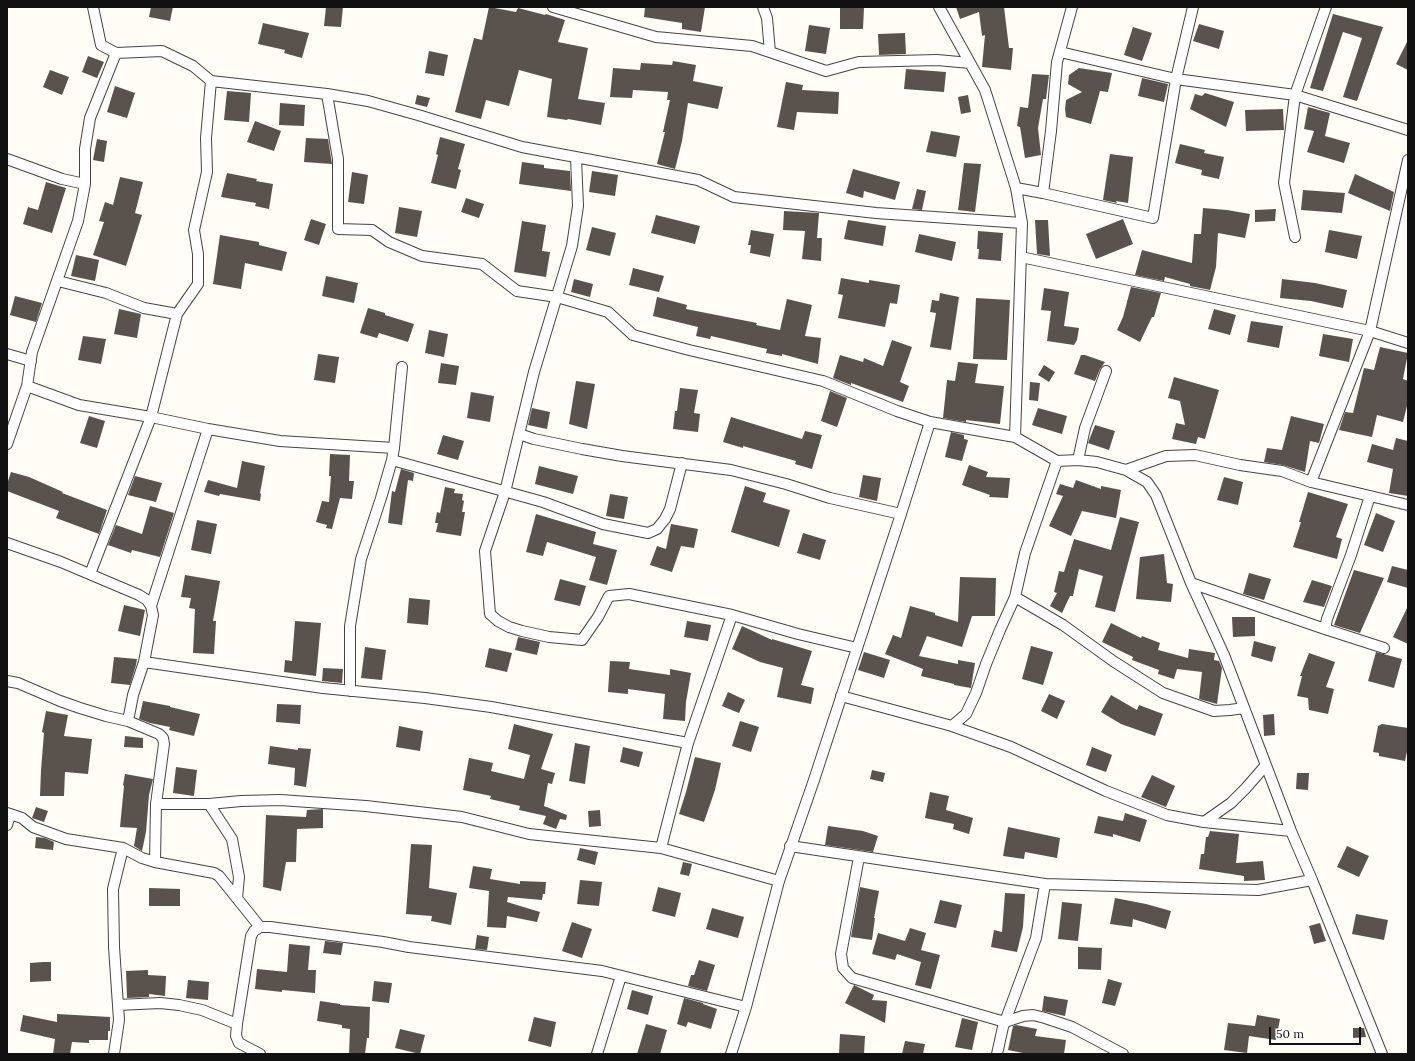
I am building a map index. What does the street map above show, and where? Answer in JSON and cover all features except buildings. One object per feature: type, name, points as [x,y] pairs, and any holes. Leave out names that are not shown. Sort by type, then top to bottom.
[{"type":"street","points":[[93,7],[101,45],[116,53],[162,51],[193,66],[211,82],[327,94],[368,101],[418,114],[522,147],[698,180],[734,197],[876,214],[1022,222]]},
{"type":"street","points":[[763,7],[767,18],[770,52]]},
{"type":"street","points":[[939,7],[985,90],[1016,188],[1022,222],[1015,437]]},
{"type":"street","points":[[1043,193],[1058,62],[1072,7]]},
{"type":"street","points":[[1016,188],[1153,218],[1176,79],[1193,7]]},
{"type":"street","points":[[1295,237],[1284,183],[1295,95],[1326,7]]},
{"type":"street","points":[[559,8],[656,38],[752,46],[826,71],[859,62],[937,60],[970,64]]},
{"type":"street","points":[[1060,52],[1176,79],[1295,95],[1408,130]]},
{"type":"street","points":[[7,444],[27,386],[32,352],[78,221],[85,184],[85,149],[90,118],[116,53]]},
{"type":"street","points":[[90,574],[151,417],[177,314],[198,284],[198,254],[194,230],[207,172],[206,138],[211,82]]},
{"type":"street","points":[[327,94],[338,159],[338,229],[372,230],[389,242],[422,256],[482,264],[516,291],[557,297],[608,312],[633,335],[689,350],[822,381],[930,422],[1015,437],[1057,461],[1078,460],[1097,462],[1126,470],[1147,482],[1156,494],[1191,582],[1224,656],[1291,831],[1382,1054]]},
{"type":"street","points":[[576,158],[578,206],[572,246],[534,372],[505,492],[485,551],[490,614],[509,628],[549,638],[582,640],[598,618],[609,596],[629,594],[732,615],[798,634],[857,648]]},
{"type":"street","points":[[7,159],[62,179],[85,184]]},
{"type":"street","points":[[1311,482],[1370,331],[1408,160]]},
{"type":"street","points":[[1021,257],[1370,331],[1408,343]]},
{"type":"street","points":[[58,281],[106,293],[144,308],[177,314]]},
{"type":"street","points":[[7,354],[31,361]]},
{"type":"street","points":[[350,691],[350,626],[361,559],[392,460],[402,367]]},
{"type":"street","points":[[1078,460],[1085,428],[1106,371]]},
{"type":"street","points":[[27,386],[79,405],[151,417],[208,429],[280,441],[394,448]]},
{"type":"street","points":[[731,1054],[746,1007],[778,881],[857,648],[930,422]]},
{"type":"street","points":[[128,721],[133,695],[144,662],[152,615],[151,606],[208,429]]},
{"type":"street","points":[[519,434],[582,449],[622,456],[730,470],[786,484],[830,498],[901,514]]},
{"type":"street","points":[[1126,470],[1166,456],[1195,455],[1240,465],[1282,471],[1311,482],[1408,505]]},
{"type":"street","points":[[392,460],[543,502],[602,524],[648,532],[657,529],[665,519],[670,509],[682,463]]},
{"type":"street","points":[[952,726],[966,714],[1015,597],[1025,553],[1057,461]]},
{"type":"street","points":[[1325,629],[1327,619],[1351,555],[1370,496]]},
{"type":"street","points":[[7,543],[62,562],[139,595],[147,600],[151,606]]},
{"type":"street","points":[[1191,582],[1384,648]]},
{"type":"street","points":[[1015,597],[1063,625],[1113,662],[1163,693],[1214,711],[1244,708]]},
{"type":"street","points":[[661,848],[688,743],[732,615]]},
{"type":"street","points":[[144,662],[350,691],[425,698],[491,707],[688,743]]},
{"type":"street","points":[[7,681],[18,683],[80,708],[128,721],[159,734],[163,738],[164,744],[156,804],[155,862]]},
{"type":"street","points":[[841,696],[952,726],[1011,747],[1106,791],[1167,815],[1204,822],[1291,831]]},
{"type":"street","points":[[1204,822],[1231,803],[1266,765]]},
{"type":"street","points":[[156,804],[209,804],[280,800],[366,806],[462,817],[530,834],[661,848],[778,881]]},
{"type":"street","points":[[209,804],[232,839],[239,877],[237,898]]},
{"type":"street","points":[[7,825],[9,814],[22,818],[33,827],[66,839],[123,848],[142,858],[155,862],[214,873],[219,876],[260,927]]},
{"type":"street","points":[[790,846],[1046,884],[1258,890],[1312,880]]},
{"type":"street","points":[[114,1054],[119,1020],[114,947],[113,889],[123,848]]},
{"type":"street","points":[[859,856],[841,954],[842,968],[852,978],[1005,1022],[1023,1016],[1045,1018],[1072,1026],[1123,1054]]},
{"type":"street","points":[[997,1054],[1005,1022],[1036,938],[1046,884]]},
{"type":"street","points":[[260,1054],[239,1043],[236,1036],[251,936],[254,931],[260,927],[270,927],[383,942],[416,948],[602,971],[746,1007]]},
{"type":"street","points":[[597,1054],[621,976]]},
{"type":"street","points":[[118,1005],[160,1003],[179,1005],[202,1010],[237,1024]]}]
